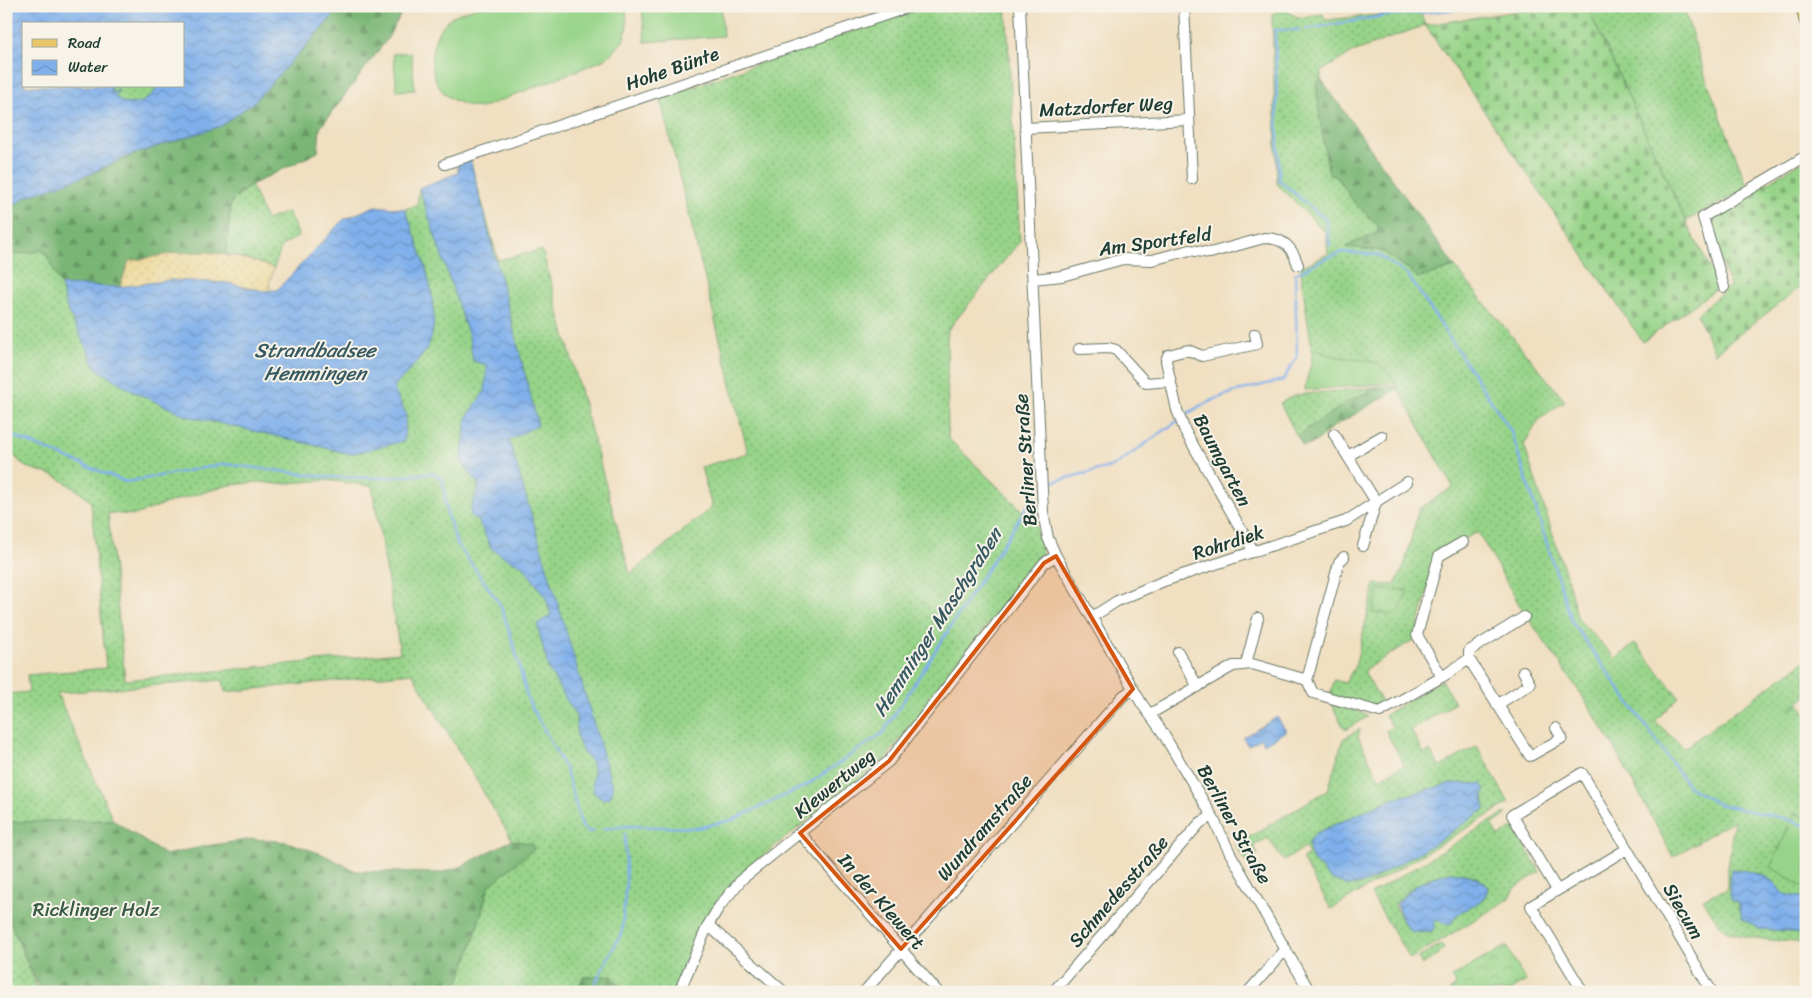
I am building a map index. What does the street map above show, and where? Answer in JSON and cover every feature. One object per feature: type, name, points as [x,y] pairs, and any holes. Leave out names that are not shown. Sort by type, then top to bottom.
[{"type":"main road","points":[[1802,6],[1806,22]]},
{"type":"street","name":"Hohe Bünte","points":[[445,164],[912,6]]},
{"type":"street","name":"Berliner Straße","points":[[1020,6],[1043,512],[1048,538],[1056,556],[1133,689],[1161,730],[1212,816],[1230,853],[1310,992]]},
{"type":"street","name":"Matzdorfer Weg","points":[[1184,6],[1192,179]]},
{"type":"street","name":"Matzdorfer Weg","points":[[1026,128],[1189,120]]},
{"type":"street","points":[[1724,288],[1703,217],[1806,156]]},
{"type":"street","name":"Am Sportfeld","points":[[1033,278],[1062,276],[1123,259],[1152,260],[1190,250],[1210,253],[1264,238],[1271,238],[1287,245],[1294,252],[1298,265]]},
{"type":"street","name":"Baumgarten","points":[[1254,552],[1204,466],[1180,419],[1166,361],[1168,355],[1188,350],[1202,356],[1257,344],[1255,334]]},
{"type":"street","points":[[1078,349],[1109,348],[1116,350],[1146,383],[1170,380]]},
{"type":"street","points":[[1334,434],[1376,502],[1363,546]]},
{"type":"street","points":[[1348,456],[1382,436]]},
{"type":"street","name":"Rohrdiek","points":[[1092,617],[1117,601],[1164,581],[1346,521],[1407,482]]},
{"type":"street","points":[[1442,677],[1417,635],[1438,556],[1463,542]]},
{"type":"street","name":"Klewertweg","points":[[679,992],[708,924],[742,879],[889,761],[1044,563],[1056,556]]},
{"type":"street","points":[[1344,557],[1339,562],[1307,680],[1313,694],[1380,712],[1469,660]]},
{"type":"street","points":[[1524,617],[1469,651],[1469,660],[1530,756],[1562,738],[1556,728]]},
{"type":"street","points":[[1246,664],[1258,618]]},
{"type":"street","points":[[1178,652],[1198,687]]},
{"type":"street","points":[[1150,714],[1233,666],[1246,664],[1307,680]]},
{"type":"street","points":[[1497,706],[1530,684],[1523,671]]},
{"type":"street","name":"Wundramstraße","points":[[864,992],[1123,696],[1133,689]]},
{"type":"street","name":"Siecum","points":[[1557,890],[1512,815],[1582,773],[1712,992]]},
{"type":"street","name":"Schmedesstraße","points":[[1052,992],[1200,823],[1212,816]]},
{"type":"street","name":"In der Klewert","points":[[800,833],[938,992]]},
{"type":"street","points":[[1583,992],[1531,906],[1627,849]]},
{"type":"street","points":[[708,924],[784,992]]},
{"type":"street","points":[[1248,992],[1286,949]]},
{"type":"highlighted area","points":[[1056,556],[1133,689],[901,949],[800,833],[889,761],[1044,563]]},
{"type":"green space","points":[[342,6],[405,6],[388,38],[320,128],[318,152],[251,185],[231,201],[226,254],[189,254],[130,261],[120,287],[61,285],[44,250],[6,256],[6,210],[26,197],[90,174],[254,102]]},
{"type":"green space","points":[[480,6],[626,6],[627,29],[623,41],[606,59],[481,108],[462,104],[445,94],[439,86],[432,67],[433,46],[441,27],[451,18]]},
{"type":"green space","points":[[642,6],[721,6],[723,36],[645,42]]},
{"type":"green space","points":[[926,6],[1006,6],[1020,241],[947,331],[948,438],[1036,524],[1042,553],[886,758],[770,850],[733,882],[702,923],[674,992],[625,992],[612,976],[583,977],[577,992],[455,992],[473,942],[489,886],[534,848],[529,843],[512,840],[412,673],[225,692],[223,680],[57,693],[113,820],[6,822],[6,694],[29,692],[27,675],[106,668],[91,502],[77,490],[55,476],[24,466],[6,447],[6,256],[44,250],[61,285],[67,309],[97,369],[289,439],[351,454],[406,414],[392,388],[426,350],[428,274],[405,209],[417,205],[419,188],[458,173],[458,163],[470,159],[498,260],[542,250],[630,574],[712,507],[701,467],[748,453],[660,98]],"holes":[[[326,480],[372,486],[400,653],[125,680],[108,513],[135,515],[167,503],[229,485]]]},
{"type":"green space","points":[[1552,6],[1587,6],[1690,230],[1720,286],[1643,342],[1425,25]]},
{"type":"green space","points":[[1587,6],[1683,6],[1706,78],[1748,188],[1686,221]]},
{"type":"green space","points":[[1285,7],[1297,17],[1323,14],[1325,20],[1420,11],[1425,25],[1353,52],[1322,71],[1321,79],[1316,85],[1337,177],[1355,203],[1379,227],[1376,234],[1347,246],[1382,251],[1418,278],[1455,267],[1565,401],[1540,418],[1524,445],[1568,581],[1578,619],[1616,659],[1635,643],[1679,697],[1655,721],[1684,748],[1806,660],[1806,696],[1789,711],[1799,703],[1806,713],[1806,818],[1795,813],[1772,867],[1806,889],[1806,898],[1791,896],[1781,892],[1773,882],[1760,874],[1742,870],[1730,875],[1730,889],[1739,904],[1742,918],[1759,929],[1785,931],[1806,936],[1806,943],[1734,934],[1723,928],[1717,921],[1703,899],[1727,889],[1734,820],[1673,857],[1612,743],[1577,688],[1521,608],[1478,532],[1437,553],[1415,639],[1366,669],[1365,674],[1384,705],[1378,708],[1330,695],[1334,680],[1345,683],[1355,666],[1375,584],[1395,585],[1404,566],[1419,509],[1453,487],[1391,376],[1378,363],[1333,356],[1312,349],[1301,267],[1328,254],[1326,233],[1277,184],[1272,15]]},
{"type":"green space","points":[[411,52],[415,90],[397,91],[393,54]]},
{"type":"green space","points":[[1321,79],[1455,267],[1418,278],[1382,251],[1345,247],[1376,234],[1379,227],[1355,203],[1337,177],[1329,174],[1316,85]]},
{"type":"green space","points":[[111,88],[156,88],[149,98],[135,104],[123,102],[113,96],[119,92],[111,93]]},
{"type":"green space","points":[[1806,159],[1806,283],[1715,353],[1697,314],[1730,286],[1706,220]]},
{"type":"green space","points":[[251,185],[266,220],[288,212],[299,236],[282,246],[274,268],[226,254],[231,201]]},
{"type":"green space","points":[[1312,349],[1333,356],[1378,363],[1395,383],[1305,390]]},
{"type":"green space","points":[[1395,386],[1398,389],[1333,427],[1310,445],[1303,446],[1297,436],[1349,401],[1378,387]]},
{"type":"green space","points":[[1378,387],[1349,402],[1297,436],[1280,403],[1295,395]]},
{"type":"green space","points":[[1379,589],[1408,590],[1397,612],[1394,614],[1373,613]]},
{"type":"green space","points":[[1442,680],[1455,703],[1411,730],[1424,754],[1430,751],[1440,767],[1477,746],[1509,803],[1331,909],[1302,859],[1309,855],[1305,847],[1284,861],[1268,838],[1253,846],[1258,854],[1246,862],[1236,845],[1328,790],[1343,739],[1360,729],[1358,737],[1379,779],[1404,765],[1386,731],[1392,727],[1385,715]],"holes":[[[1449,784],[1485,789],[1483,797],[1484,809],[1436,843],[1366,883],[1349,886],[1316,833],[1392,799]]]},
{"type":"green space","points":[[1331,704],[1366,714],[1367,717],[1345,730]]},
{"type":"green space","points":[[1505,813],[1506,815],[1492,825],[1498,837],[1514,827],[1540,872],[1516,887],[1509,899],[1410,959],[1371,894]],"holes":[[[1451,872],[1471,875],[1480,879],[1488,887],[1484,898],[1460,913],[1450,925],[1439,920],[1434,921],[1431,932],[1411,932],[1395,906],[1396,903],[1410,889],[1429,878]]]},
{"type":"green space","points":[[1795,813],[1806,818],[1806,889],[1771,867]]},
{"type":"green space","name":"Ricklinger Holz","points":[[113,820],[165,855],[206,846],[253,839],[287,842],[322,854],[356,871],[439,873],[460,867],[512,840],[529,843],[535,848],[489,886],[473,942],[455,992],[41,992],[6,911],[6,822]]},
{"type":"green space","points":[[6,912],[39,992],[6,992]]},
{"type":"green space","points":[[1441,944],[1444,949],[1422,965],[1418,958]]},
{"type":"green space","points":[[1506,946],[1526,981],[1508,992],[1448,992],[1456,986],[1451,977]]},
{"type":"green space","points":[[612,976],[625,992],[577,992],[583,977]]},
{"type":"sand","points":[[207,252],[241,258],[274,268],[269,284],[271,291],[227,283],[170,280],[120,287],[129,261],[176,253]]},
{"type":"water","points":[[19,6],[342,6],[254,102],[221,126],[128,156],[90,174],[26,197],[6,210],[6,11]]},
{"type":"water","points":[[470,159],[538,425],[509,440],[613,788],[610,798],[603,799],[594,793],[592,782],[594,773],[591,761],[583,753],[577,738],[576,716],[549,670],[537,624],[551,615],[546,598],[523,566],[491,548],[478,520],[471,517],[470,510],[479,485],[461,461],[467,417],[485,391],[487,365],[473,361],[469,337],[419,188],[458,173],[458,163]]},
{"type":"water","name":"Strandbadsee Hemmingen","points":[[375,206],[405,209],[429,280],[432,299],[434,318],[432,335],[426,350],[415,365],[393,388],[406,414],[404,441],[351,454],[187,416],[134,392],[97,369],[67,309],[61,285],[120,287],[170,280],[227,283],[263,291],[277,290],[343,220]]},
{"type":"water","points":[[1277,717],[1286,731],[1264,744],[1261,738],[1248,746],[1243,738]]},
{"type":"water","points":[[1452,783],[1481,784],[1485,789],[1483,797],[1485,809],[1437,842],[1366,883],[1349,886],[1331,879],[1312,859],[1308,843],[1316,833],[1392,799]]},
{"type":"water","points":[[1731,869],[1758,874],[1774,882],[1783,893],[1806,898],[1806,936],[1785,931],[1759,929],[1742,918],[1739,904],[1731,899],[1729,885]]},
{"type":"water","points":[[1451,872],[1471,876],[1484,883],[1488,887],[1484,897],[1460,913],[1449,925],[1438,920],[1434,922],[1434,928],[1431,932],[1411,932],[1403,921],[1397,904],[1421,883]]},
{"type":"waterway","points":[[1306,29],[1390,15],[1505,6]]},
{"type":"waterway","points":[[1299,30],[1275,30],[1279,180],[1326,220],[1330,246]]},
{"type":"waterway","name":"Hemminger Maschgraben","points":[[1183,417],[1219,398],[1283,380],[1297,357],[1295,274],[1324,259],[1343,252],[1378,255],[1408,275],[1511,431],[1572,622],[1689,787],[1718,804],[1787,819],[1806,826]]},
{"type":"waterway","name":"Hemminger Maschgraben","points":[[1048,483],[1114,466],[1179,420]]},
{"type":"waterway","name":"Hemminger Maschgraben","points":[[6,433],[126,482],[225,464],[327,477],[386,478],[432,473],[443,479],[447,514],[457,544],[500,604],[513,642],[528,700],[566,770],[582,827],[589,832],[593,831]]},
{"type":"waterway","name":"Hemminger Maschgraben","points":[[603,829],[626,826],[697,828],[732,820],[807,785],[883,733],[1033,497]]},
{"type":"waterway","points":[[592,992],[622,932],[626,882],[625,834]]}]
